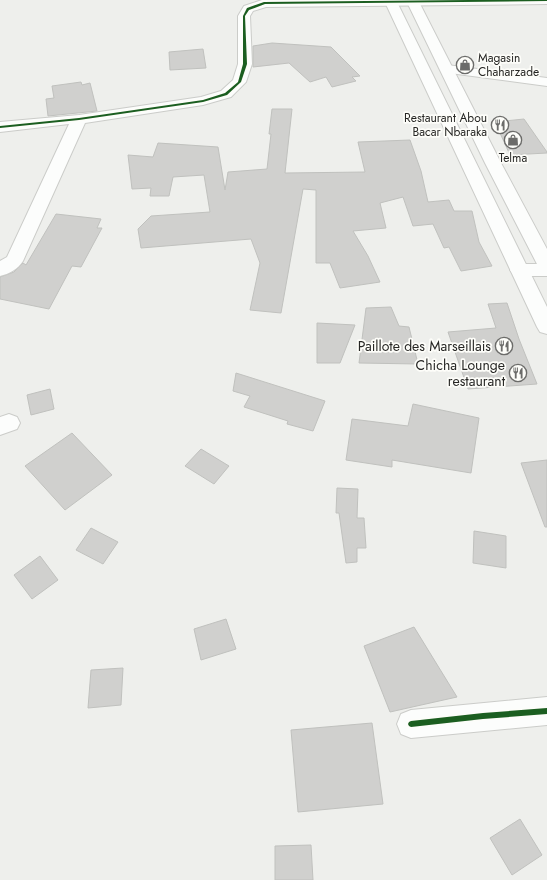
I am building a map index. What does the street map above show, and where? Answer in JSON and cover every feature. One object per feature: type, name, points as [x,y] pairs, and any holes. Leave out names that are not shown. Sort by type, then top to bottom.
[{"type":"street","points":[[0,128],[79,119],[203,101],[226,94],[239,82],[245,64],[244,16],[248,9],[265,3],[547,0]]},
{"type":"street","points":[[412,1],[493,164],[547,266]]},
{"type":"street","points":[[390,2],[547,327]]},
{"type":"street","points":[[447,69],[547,82]]},
{"type":"street","points":[[0,270],[14,261],[79,119]]},
{"type":"street","points":[[519,270],[547,270]]},
{"type":"street","points":[[411,724],[483,716],[547,712]]},
{"type":"building","points":[[272,43],[331,47],[360,76],[352,77],[356,81],[332,87],[326,77],[310,82],[289,63],[253,67],[253,46]]},
{"type":"building","points":[[203,49],[206,68],[170,70],[169,52]]},
{"type":"building","points":[[81,82],[82,85],[90,83],[97,111],[48,116],[46,99],[54,98],[52,86]]},
{"type":"building","points":[[272,109],[292,109],[285,173],[365,172],[358,142],[410,140],[421,171],[428,202],[449,200],[454,211],[472,211],[479,242],[492,266],[461,271],[449,247],[444,248],[433,224],[413,226],[403,197],[380,203],[386,228],[353,231],[368,256],[380,282],[340,288],[330,263],[316,263],[316,190],[303,189],[281,313],[250,310],[260,263],[251,239],[141,248],[138,229],[151,216],[210,212],[204,175],[173,177],[169,196],[150,196],[151,188],[132,189],[128,155],[153,157],[158,143],[218,147],[225,190],[228,172],[267,169]]},
{"type":"building","points":[[524,119],[547,153],[510,155],[495,122]]},
{"type":"building","points":[[56,214],[101,219],[97,228],[102,228],[81,267],[72,266],[49,309],[0,299],[0,277],[14,272],[23,263],[26,265]]},
{"type":"building","points":[[507,303],[519,339],[537,384],[468,389],[448,332],[496,328],[488,304]]},
{"type":"building","points":[[391,307],[399,326],[409,327],[418,364],[359,363],[366,308]]},
{"type":"building","points":[[317,323],[355,325],[340,363],[317,363]]},
{"type":"building","points":[[236,373],[325,401],[313,431],[287,424],[288,421],[244,407],[250,396],[233,391]]},
{"type":"building","points":[[50,389],[54,409],[31,415],[27,395]]},
{"type":"building","points":[[413,404],[479,418],[471,473],[392,460],[392,467],[346,460],[352,419],[408,426]]},
{"type":"building","points":[[72,433],[112,475],[65,510],[25,466]]},
{"type":"building","points":[[201,449],[229,466],[214,484],[185,466]]},
{"type":"building","points":[[547,460],[547,527],[545,527],[521,463]]},
{"type":"building","points":[[337,488],[358,489],[357,518],[364,518],[366,548],[357,548],[357,562],[346,563],[339,513],[336,513]]},
{"type":"building","points":[[91,528],[118,542],[103,564],[76,550]]},
{"type":"building","points":[[474,531],[506,536],[506,568],[473,563]]},
{"type":"building","points":[[40,556],[58,580],[32,599],[14,575]]},
{"type":"building","points":[[226,619],[236,649],[201,660],[194,629]]},
{"type":"building","points":[[414,627],[457,697],[390,712],[364,646]]},
{"type":"building","points":[[123,668],[121,705],[88,708],[91,670]]},
{"type":"building","points":[[372,723],[383,804],[298,812],[291,730]]},
{"type":"building","points":[[520,819],[542,855],[512,875],[490,838]]},
{"type":"building","points":[[311,845],[313,880],[275,880],[275,846]]},
{"type":"cycle path","points":[[0,127],[79,119],[203,101],[226,94],[239,82],[245,64],[244,16],[248,9],[265,3],[547,0]]},
{"type":"cycle path","points":[[411,724],[547,711]]},
{"type":"place","name":"Magasin Chaharzade","points":[[465,65]]},
{"type":"place","name":"Restaurant Abou Bacar Nbaraka","points":[[500,125]]},
{"type":"place","name":"Telma","points":[[513,140]]},
{"type":"place","name":"Paillote des Marseillais","points":[[504,346]]},
{"type":"place","name":"Chicha Lounge restaurant","points":[[518,373]]}]
